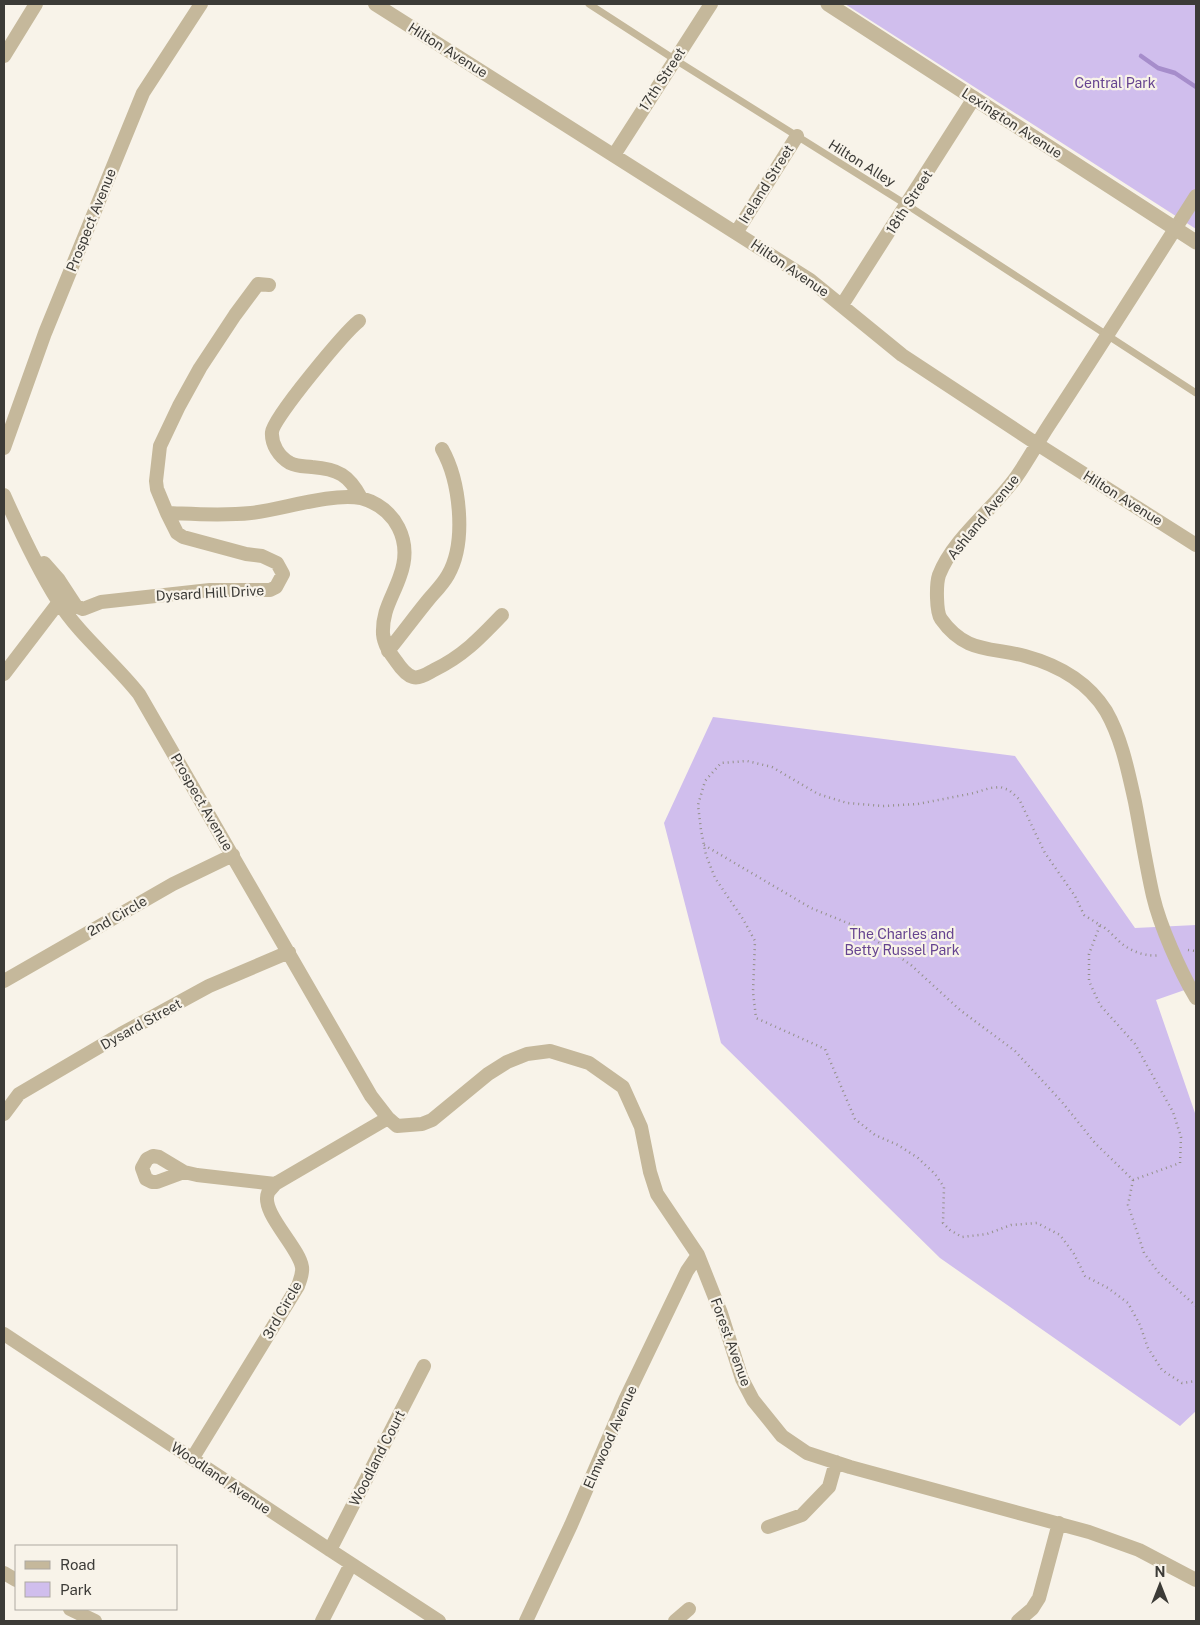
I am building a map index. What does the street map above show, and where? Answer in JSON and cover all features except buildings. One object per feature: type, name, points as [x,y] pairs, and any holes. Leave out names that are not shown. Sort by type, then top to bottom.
[{"type":"street","points":[[4,56],[36,4]]},
{"type":"street","name":"Prospect Avenue","points":[[4,448],[44,333],[143,93],[201,4]]},
{"type":"street","name":"Hilton Avenue","points":[[375,4],[395,9],[614,154],[810,280],[902,355],[1196,545]]},
{"type":"street","name":"17th Street","points":[[614,154],[711,4]]},
{"type":"street","name":"Lexington Avenue","points":[[828,4],[1196,242]]},
{"type":"street","name":"18th Street","points":[[842,305],[974,98]]},
{"type":"street","name":"Ireland Street","points":[[736,233],[797,136]]},
{"type":"street","name":"Ashland Avenue","points":[[1196,196],[1015,479],[971,528],[948,558],[938,577],[937,596],[939,616],[956,637],[974,646],[1025,656],[1053,665],[1076,678],[1092,692],[1105,710],[1116,730],[1128,770],[1154,899],[1161,922],[1196,998]]},
{"type":"street","name":"Dysard Hill Drive","points":[[24,539],[59,580],[76,606],[83,609],[102,602],[210,590],[270,590],[276,587],[283,574],[278,563],[262,556],[246,554],[183,537],[177,532],[157,489],[156,481],[160,446],[200,368],[258,284],[269,285]]},
{"type":"street","points":[[359,321],[329,353],[280,415],[273,426],[272,433],[274,447],[289,463],[342,474],[354,484],[361,498]]},
{"type":"street","points":[[388,651],[448,575],[456,556],[459,507],[448,461],[442,449]]},
{"type":"street","name":"Prospect Avenue","points":[[4,495],[24,539],[59,602],[139,694],[371,1096],[388,1118]]},
{"type":"street","points":[[167,513],[216,515],[252,513],[350,496],[380,505],[398,524],[402,534],[404,557],[401,575],[389,600],[383,621],[383,636],[388,651],[400,666],[414,677],[423,676],[452,661],[477,642],[502,615]]},
{"type":"street","points":[[4,674],[59,602]]},
{"type":"street","name":"2nd Circle","points":[[4,981],[173,884],[233,856]]},
{"type":"street","name":"Dysard Street","points":[[4,1114],[19,1094],[122,1034],[209,986],[289,952]]},
{"type":"street","name":"Forest Avenue","points":[[388,1118],[396,1126],[422,1124],[432,1120],[488,1074],[506,1062],[527,1054],[550,1051],[589,1063],[624,1087],[641,1127],[650,1172],[657,1194],[698,1255],[721,1313],[742,1379],[753,1400],[782,1436],[807,1453],[1089,1532],[1138,1550],[1196,1580]]},
{"type":"street","points":[[184,1172],[275,1184],[388,1118]]},
{"type":"street","name":"3rd Circle","points":[[192,1459],[302,1277],[299,1258],[273,1218],[266,1201],[268,1193],[275,1184]]},
{"type":"street","name":"Elmwood Avenue","points":[[526,1621],[625,1400],[687,1271],[698,1255]]},
{"type":"street","name":"Woodland Avenue","points":[[4,1334],[439,1621]]},
{"type":"street","name":"Woodland Court","points":[[330,1550],[424,1366]]},
{"type":"street","points":[[768,1527],[802,1515],[829,1487],[836,1462]]},
{"type":"street","points":[[1018,1621],[1032,1609],[1039,1598],[1059,1523]]},
{"type":"street","points":[[322,1621],[351,1564]]},
{"type":"street","points":[[4,1573],[15,1579]]},
{"type":"street","points":[[675,1621],[689,1609]]},
{"type":"street","points":[[72,1610],[95,1621]]},
{"type":"lane","name":"Hilton Alley","points":[[589,4],[907,205],[1196,393]]},
{"type":"path","points":[[1196,951],[1183,950],[1150,957],[1126,947],[1106,928],[1084,915],[1075,896],[1045,853],[1019,799],[1008,790],[1000,787],[918,804],[883,806],[847,803],[818,794],[772,767],[747,761],[721,763],[705,781],[698,805],[706,855],[715,878],[743,919],[755,941],[753,992],[756,1018],[825,1050],[855,1119],[875,1135],[898,1145],[918,1158],[935,1174],[944,1187],[943,1223],[950,1230],[962,1237],[987,1234],[1011,1225],[1037,1223],[1060,1235],[1074,1254],[1086,1276],[1108,1288],[1128,1303],[1140,1325],[1148,1348],[1162,1370],[1182,1383],[1196,1381]]},
{"type":"path","points":[[704,845],[811,908],[855,926],[911,965],[960,1010],[1015,1051],[1062,1102],[1095,1143],[1133,1180]]},
{"type":"path","points":[[1100,925],[1090,954],[1090,981],[1100,1005],[1135,1044],[1173,1112],[1181,1137],[1180,1164],[1133,1180]]},
{"type":"path","points":[[1133,1180],[1128,1204],[1144,1253],[1159,1273],[1196,1306]]},
{"type":"green space","name":"Central Park","points":[[845,4],[1196,4],[1196,229]]},
{"type":"green space","name":"The Charles and Betty Russel Park","points":[[713,717],[1015,756],[1135,928],[1196,925],[1196,986],[1156,1000],[1196,1116],[1196,1411],[1180,1426],[940,1258],[721,1043],[664,823]]},
{"type":"waterway","points":[[1141,56],[1158,68],[1175,73],[1196,87]]}]
